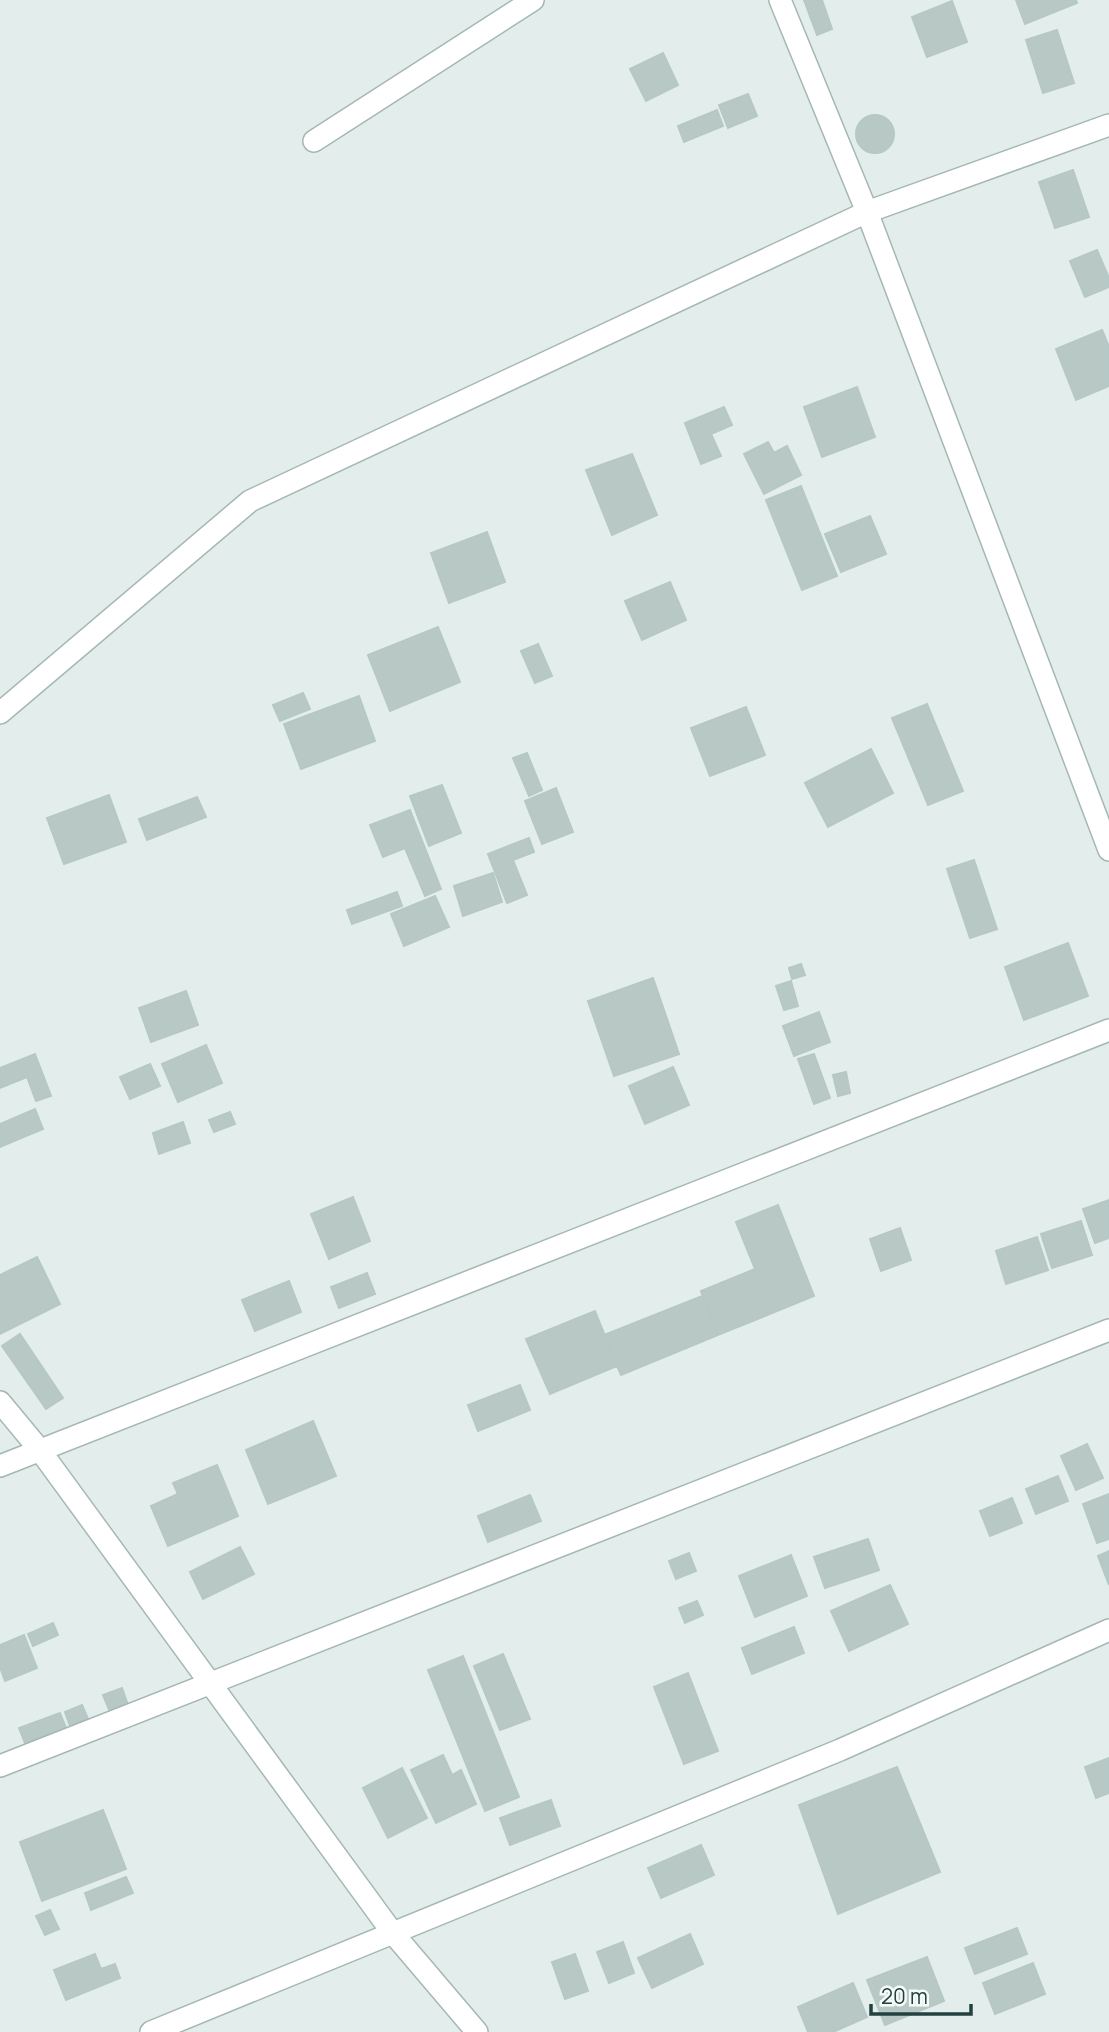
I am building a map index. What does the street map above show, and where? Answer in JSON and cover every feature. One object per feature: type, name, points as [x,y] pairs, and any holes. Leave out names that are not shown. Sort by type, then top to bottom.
[{"type":"street","points":[[314,141],[533,0]]},
{"type":"street","points":[[780,0],[867,212],[1109,850]]},
{"type":"street","points":[[0,713],[250,501],[867,212],[1109,125]]},
{"type":"street","points":[[0,1466],[1109,1030]]},
{"type":"street","points":[[0,1766],[1109,1330]]},
{"type":"street","points":[[0,1402],[39,1449],[392,1932],[477,2032]]},
{"type":"street","points":[[151,2032],[840,1750],[1109,1630]]},
{"type":"building","points":[[804,0],[822,0],[832,29],[817,35]]},
{"type":"building","points":[[1016,0],[1076,0],[1077,3],[1025,24]]},
{"type":"building","points":[[952,1],[967,42],[927,57],[912,17]]},
{"type":"building","points":[[1057,30],[1074,83],[1043,93],[1026,40]]},
{"type":"building","points":[[663,53],[678,85],[646,101],[630,69]]},
{"type":"building","points":[[748,94],[757,116],[728,128],[719,105]]},
{"type":"building","points":[[717,110],[723,126],[684,142],[678,126]]},
{"type":"building","points":[[875,115],[888,121],[894,134],[888,147],[875,153],[862,147],[856,134],[862,121]]},
{"type":"building","points":[[1073,170],[1089,217],[1055,228],[1039,182]]},
{"type":"building","points":[[1097,250],[1109,278],[1109,287],[1085,297],[1070,261]]},
{"type":"building","points":[[1102,330],[1109,347],[1109,386],[1076,400],[1056,349]]},
{"type":"building","points":[[857,387],[875,437],[822,457],[804,407]]},
{"type":"building","points":[[724,407],[732,425],[711,434],[721,456],[701,464],[685,423]]},
{"type":"building","points":[[768,442],[774,453],[787,446],[801,475],[764,494],[744,454]]},
{"type":"building","points":[[632,454],[657,515],[612,535],[586,470]]},
{"type":"building","points":[[801,486],[837,576],[802,590],[766,500]]},
{"type":"building","points":[[870,516],[886,554],[841,572],[825,534]]},
{"type":"building","points":[[487,532],[505,582],[449,603],[431,553]]},
{"type":"building","points":[[670,582],[686,620],[642,640],[625,601]]},
{"type":"building","points":[[438,627],[460,682],[390,711],[368,655]]},
{"type":"building","points":[[538,644],[552,676],[535,683],[521,651]]},
{"type":"building","points":[[303,693],[310,709],[280,721],[273,705]]},
{"type":"building","points":[[359,696],[375,741],[301,769],[284,724]]},
{"type":"building","points":[[927,704],[963,791],[928,805],[892,718]]},
{"type":"building","points":[[746,707],[765,755],[710,776],[691,728]]},
{"type":"building","points":[[871,749],[893,793],[828,827],[805,783]]},
{"type":"building","points":[[527,753],[542,790],[529,796],[513,758]]},
{"type":"building","points":[[442,785],[461,833],[429,846],[410,796]]},
{"type":"building","points":[[556,788],[573,832],[542,844],[525,801]]},
{"type":"building","points":[[109,795],[126,842],[64,864],[47,818]]},
{"type":"building","points":[[197,797],[206,817],[147,840],[139,819]]},
{"type":"building","points":[[410,810],[441,889],[425,896],[405,848],[383,857],[370,825]]},
{"type":"building","points":[[529,838],[534,852],[513,860],[527,895],[507,903],[488,854]]},
{"type":"building","points":[[974,860],[997,929],[970,938],[947,869]]},
{"type":"building","points":[[493,873],[502,902],[463,916],[454,886]]},
{"type":"building","points":[[397,892],[402,906],[352,924],[347,910]]},
{"type":"building","points":[[435,896],[449,927],[404,946],[391,914]]},
{"type":"building","points":[[1068,943],[1088,996],[1024,1020],[1005,967]]},
{"type":"building","points":[[801,964],[805,975],[792,979],[789,968]]},
{"type":"building","points":[[653,978],[679,1054],[614,1076],[588,1001]]},
{"type":"building","points":[[791,981],[798,1006],[784,1010],[776,986]]},
{"type":"building","points":[[186,991],[198,1025],[151,1042],[139,1008]]},
{"type":"building","points":[[819,1012],[830,1042],[794,1056],[783,1026]]},
{"type":"building","points":[[206,1045],[222,1083],[178,1102],[162,1064]]},
{"type":"building","points":[[35,1054],[51,1096],[36,1101],[27,1077],[0,1088],[0,1068]]},
{"type":"building","points":[[814,1054],[830,1098],[814,1104],[798,1059]]},
{"type":"building","points":[[150,1064],[160,1086],[130,1099],[120,1077]]},
{"type":"building","points":[[673,1067],[689,1105],[645,1124],[629,1086]]},
{"type":"building","points":[[846,1072],[850,1093],[838,1096],[833,1075]]},
{"type":"building","points":[[35,1109],[43,1129],[0,1147],[0,1124]]},
{"type":"building","points":[[230,1112],[235,1124],[214,1132],[209,1120]]},
{"type":"building","points":[[183,1122],[190,1143],[159,1154],[153,1133]]},
{"type":"building","points":[[353,1197],[370,1241],[329,1259],[311,1214]]},
{"type":"building","points":[[1109,1200],[1109,1238],[1095,1243],[1083,1209]]},
{"type":"building","points":[[778,1205],[814,1296],[718,1335],[701,1291],[755,1269],[736,1222]]},
{"type":"building","points":[[1081,1221],[1092,1255],[1052,1268],[1041,1234]]},
{"type":"building","points":[[900,1228],[911,1260],[881,1271],[870,1239]]},
{"type":"building","points":[[1037,1237],[1048,1270],[1006,1284],[996,1251]]},
{"type":"building","points":[[37,1257],[60,1304],[0,1334],[0,1275]]},
{"type":"building","points":[[367,1273],[375,1294],[339,1308],[331,1287]]},
{"type":"building","points":[[289,1281],[301,1312],[255,1331],[242,1300]]},
{"type":"building","points":[[702,1296],[718,1335],[621,1375],[604,1335]]},
{"type":"building","points":[[595,1311],[617,1366],[550,1394],[526,1339]]},
{"type":"building","points":[[20,1334],[63,1398],[46,1409],[2,1346]]},
{"type":"building","points":[[520,1385],[530,1410],[478,1431],[468,1405]]},
{"type":"building","points":[[313,1421],[336,1476],[268,1504],[246,1450]]},
{"type":"building","points":[[1087,1444],[1103,1478],[1076,1490],[1061,1456]]},
{"type":"building","points":[[217,1465],[238,1516],[168,1546],[151,1506],[178,1494],[173,1483]]},
{"type":"building","points":[[1058,1476],[1068,1501],[1036,1514],[1026,1489]]},
{"type":"building","points":[[1109,1494],[1109,1539],[1097,1543],[1083,1504]]},
{"type":"building","points":[[530,1495],[541,1521],[488,1542],[478,1516]]},
{"type":"building","points":[[1012,1498],[1022,1523],[990,1536],[980,1511]]},
{"type":"building","points":[[868,1539],[879,1570],[825,1588],[814,1557]]},
{"type":"building","points":[[240,1547],[254,1574],[203,1599],[190,1572]]},
{"type":"building","points":[[1109,1551],[1109,1585],[1098,1556]]},
{"type":"building","points":[[689,1553],[696,1571],[676,1579],[669,1561]]},
{"type":"building","points":[[791,1555],[807,1596],[755,1617],[739,1576]]},
{"type":"building","points":[[890,1585],[908,1624],[849,1651],[831,1611]]},
{"type":"building","points":[[697,1601],[703,1615],[685,1623],[679,1608]]},
{"type":"building","points":[[53,1623],[58,1635],[33,1646],[28,1634]]},
{"type":"building","points":[[794,1627],[804,1653],[752,1674],[742,1648]]},
{"type":"building","points":[[24,1635],[37,1668],[5,1681],[0,1667],[0,1645]]},
{"type":"building","points":[[503,1654],[530,1719],[500,1730],[474,1666]]},
{"type":"building","points":[[463,1656],[519,1797],[485,1811],[428,1670]]},
{"type":"building","points":[[688,1673],[718,1751],[684,1764],[654,1687]]},
{"type":"building","points":[[122,1688],[128,1705],[110,1712],[103,1695]]},
{"type":"building","points":[[82,1705],[88,1719],[70,1726],[65,1712]]},
{"type":"building","points":[[60,1713],[66,1728],[25,1743],[19,1728]]},
{"type":"building","points":[[443,1755],[452,1775],[461,1770],[476,1804],[436,1823],[411,1770]]},
{"type":"building","points":[[1109,1758],[1109,1793],[1096,1798],[1085,1767]]},
{"type":"building","points":[[897,1767],[940,1872],[838,1914],[799,1805]]},
{"type":"building","points":[[402,1768],[427,1818],[388,1838],[363,1788]]},
{"type":"building","points":[[551,1800],[560,1826],[510,1845],[500,1818]]},
{"type":"building","points":[[103,1810],[126,1869],[42,1901],[20,1842]]},
{"type":"building","points":[[701,1845],[714,1875],[661,1898],[648,1868]]},
{"type":"building","points":[[126,1877],[133,1893],[91,1910],[85,1893]]},
{"type":"building","points":[[50,1910],[59,1929],[45,1935],[36,1916]]},
{"type":"building","points":[[1017,1928],[1027,1954],[975,1974],[965,1948]]},
{"type":"building","points":[[690,1934],[703,1964],[652,1988],[638,1958]]},
{"type":"building","points":[[623,1942],[634,1973],[609,1983],[597,1952]]},
{"type":"building","points":[[95,1954],[101,1969],[115,1964],[120,1978],[66,2000],[54,1970]]},
{"type":"building","points":[[575,1954],[588,1991],[565,1999],[552,1962]]},
{"type":"building","points":[[927,1957],[944,2001],[885,2025],[867,1980]]},
{"type":"building","points":[[1033,1963],[1045,1994],[995,2014],[983,1983]]},
{"type":"building","points":[[853,1983],[867,2017],[833,2032],[808,2032],[798,2007]]}]
